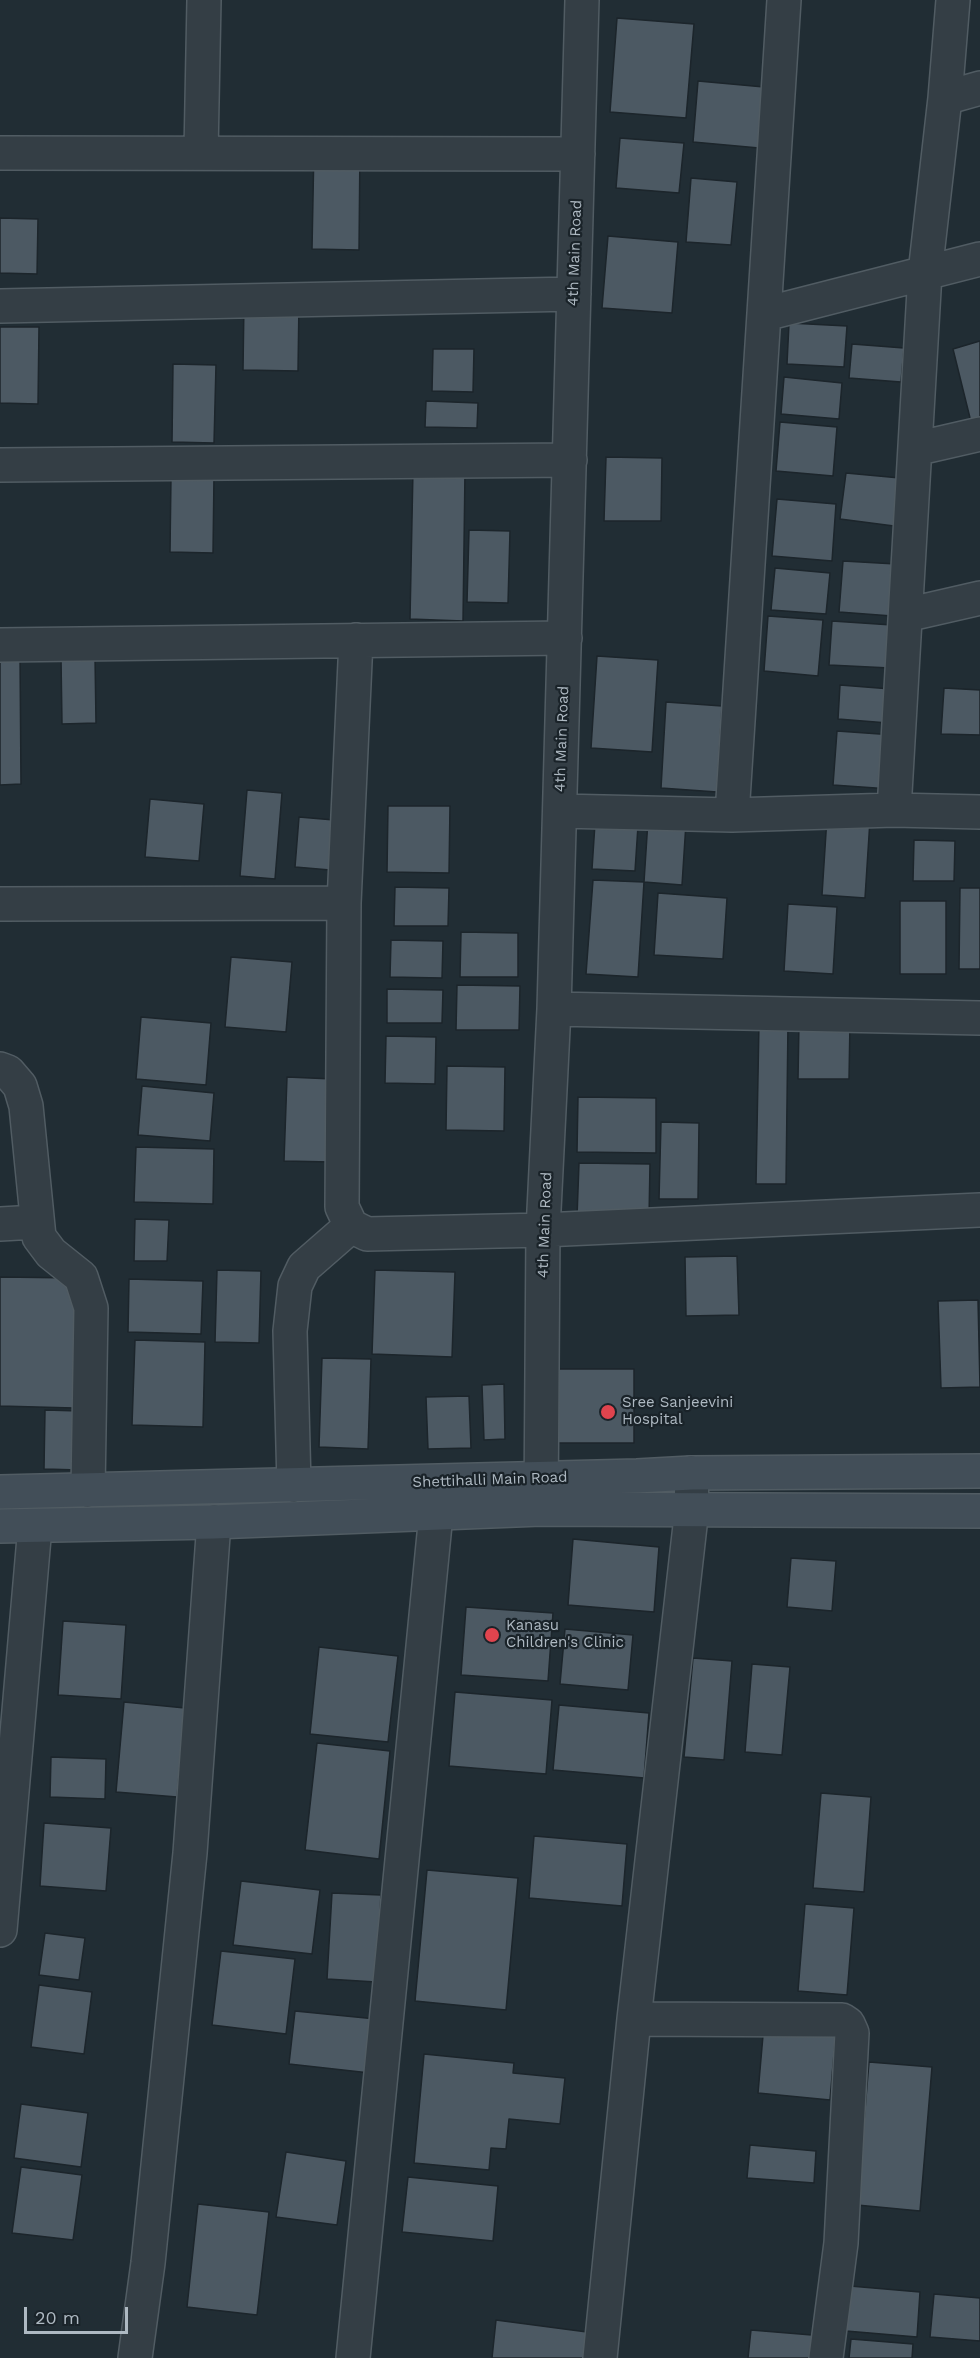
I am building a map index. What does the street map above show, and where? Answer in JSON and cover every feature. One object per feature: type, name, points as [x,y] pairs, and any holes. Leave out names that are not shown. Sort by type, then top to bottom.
[{"type":"main road","name":"Shettihalli Main Road","points":[[0,1526],[214,1522],[436,1514],[541,1494],[691,1473],[980,1471]]},
{"type":"main road","name":"Shettihalli Main Road","points":[[0,1492],[294,1485],[541,1494],[692,1508],[980,1511]]},
{"type":"street","points":[[201,153],[204,0]]},
{"type":"street","name":"4th Main Road","points":[[541,1494],[543,1230],[554,1009],[582,0]]},
{"type":"street","points":[[732,815],[784,0]]},
{"type":"street","points":[[894,810],[925,273],[945,98],[953,0]]},
{"type":"street","points":[[945,98],[980,88]]},
{"type":"street","points":[[0,153],[578,154]]},
{"type":"street","points":[[765,314],[980,259]]},
{"type":"street","points":[[0,306],[574,294]]},
{"type":"street","points":[[915,449],[980,434]]},
{"type":"street","points":[[0,465],[570,460]]},
{"type":"street","points":[[906,615],[980,598]]},
{"type":"street","points":[[0,645],[565,638]]},
{"type":"street","points":[[356,640],[344,903],[342,1207],[351,1226],[367,1234],[543,1230],[980,1210]]},
{"type":"street","points":[[560,811],[732,815],[894,810],[980,812]]},
{"type":"street","points":[[0,904],[344,903]]},
{"type":"street","points":[[554,1009],[980,1018]]},
{"type":"street","points":[[0,1069],[8,1072],[20,1086],[26,1106],[39,1237],[51,1253],[81,1278],[91,1308],[88,1490]]},
{"type":"street","points":[[0,1224],[36,1222]]},
{"type":"street","points":[[294,1485],[290,1330],[295,1286],[304,1267],[351,1226]]},
{"type":"street","points":[[600,2358],[634,2019],[692,1508],[691,1473]]},
{"type":"street","points":[[353,2358],[436,1514]]},
{"type":"street","points":[[135,2358],[148,2264],[190,1853],[214,1522]]},
{"type":"street","points":[[0,1930],[35,1526]]},
{"type":"street","points":[[634,2019],[842,2020],[848,2024],[852,2033],[841,2243],[826,2358]]},
{"type":"building","points":[[617,18],[694,24],[686,118],[610,112]]},
{"type":"building","points":[[698,81],[764,87],[759,148],[693,142]]},
{"type":"building","points":[[620,138],[684,143],[679,193],[616,188]]},
{"type":"building","points":[[314,146],[360,147],[359,250],[312,249]]},
{"type":"building","points":[[691,178],[737,182],[731,245],[686,242]]},
{"type":"building","points":[[0,218],[38,219],[37,274],[0,273]]},
{"type":"building","points":[[608,236],[678,242],[672,313],[602,308]]},
{"type":"building","points":[[244,301],[299,302],[298,371],[243,370]]},
{"type":"building","points":[[789,323],[847,326],[844,367],[787,364]]},
{"type":"building","points":[[0,327],[39,327],[38,404],[0,403]]},
{"type":"building","points":[[980,341],[980,419],[971,422],[953,349]]},
{"type":"building","points":[[852,344],[904,348],[901,382],[849,378]]},
{"type":"building","points":[[433,349],[474,349],[473,392],[432,391]]},
{"type":"building","points":[[173,364],[216,365],[214,443],[172,442]]},
{"type":"building","points":[[784,377],[842,383],[839,419],[781,414]]},
{"type":"building","points":[[426,401],[478,403],[477,428],[425,427]]},
{"type":"building","points":[[780,422],[837,427],[833,476],[776,471]]},
{"type":"building","points":[[606,457],[662,458],[661,521],[604,521]]},
{"type":"building","points":[[413,469],[465,471],[463,621],[410,619]]},
{"type":"building","points":[[846,473],[900,478],[894,526],[840,519]]},
{"type":"building","points":[[171,476],[214,476],[213,553],[170,552]]},
{"type":"building","points":[[777,499],[836,504],[832,561],[772,556]]},
{"type":"building","points":[[469,530],[510,531],[508,603],[467,602]]},
{"type":"building","points":[[843,561],[896,564],[892,616],[839,612]]},
{"type":"building","points":[[775,568],[830,573],[826,614],[771,610]]},
{"type":"building","points":[[768,616],[823,620],[818,676],[764,671]]},
{"type":"building","points":[[832,621],[892,625],[890,668],[829,665]]},
{"type":"building","points":[[0,653],[20,653],[21,784],[0,785]]},
{"type":"building","points":[[597,656],[658,660],[652,752],[591,748]]},
{"type":"building","points":[[95,657],[96,723],[62,724],[61,658]]},
{"type":"building","points":[[840,685],[891,689],[888,723],[838,719]]},
{"type":"building","points":[[944,688],[980,690],[980,735],[941,734]]},
{"type":"building","points":[[666,702],[722,706],[717,792],[661,788]]},
{"type":"building","points":[[837,731],[894,735],[890,789],[833,785]]},
{"type":"building","points":[[247,790],[282,793],[275,879],[240,876]]},
{"type":"building","points":[[150,799],[204,804],[199,861],[145,857]]},
{"type":"building","points":[[388,806],[450,806],[449,873],[387,872]]},
{"type":"building","points":[[596,808],[639,811],[635,871],[592,869]]},
{"type":"building","points":[[299,817],[334,820],[330,870],[295,867]]},
{"type":"building","points":[[827,817],[870,820],[865,898],[822,895]]},
{"type":"building","points":[[648,820],[686,823],[682,885],[644,882]]},
{"type":"building","points":[[914,840],[955,841],[954,881],[913,881]]},
{"type":"building","points":[[593,880],[644,882],[638,977],[586,974]]},
{"type":"building","points":[[395,887],[449,888],[448,926],[394,926]]},
{"type":"building","points":[[960,888],[980,888],[980,969],[959,969]]},
{"type":"building","points":[[658,893],[727,898],[723,959],[654,955]]},
{"type":"building","points":[[900,901],[946,901],[946,974],[900,974]]},
{"type":"building","points":[[788,904],[837,907],[833,974],[784,971]]},
{"type":"building","points":[[461,932],[518,933],[518,977],[460,977]]},
{"type":"building","points":[[391,940],[443,941],[442,978],[390,977]]},
{"type":"building","points":[[231,957],[292,962],[286,1032],[225,1027]]},
{"type":"building","points":[[457,985],[520,986],[519,1030],[456,1030]]},
{"type":"building","points":[[387,989],[443,990],[442,1023],[387,1023]]},
{"type":"building","points":[[141,1017],[211,1023],[206,1085],[136,1079]]},
{"type":"building","points":[[759,1022],[788,1023],[786,1184],[756,1184]]},
{"type":"building","points":[[799,1022],[850,1022],[849,1079],[798,1079]]},
{"type":"building","points":[[386,1036],[436,1037],[435,1084],[385,1083]]},
{"type":"building","points":[[447,1066],[505,1067],[504,1131],[446,1130]]},
{"type":"building","points":[[287,1077],[333,1079],[331,1162],[284,1161]]},
{"type":"building","points":[[142,1086],[214,1093],[210,1141],[138,1135]]},
{"type":"building","points":[[578,1097],[656,1098],[656,1153],[577,1152]]},
{"type":"building","points":[[661,1122],[699,1123],[698,1199],[659,1199]]},
{"type":"building","points":[[136,1147],[214,1149],[213,1204],[134,1202]]},
{"type":"building","points":[[579,1163],[650,1164],[649,1218],[577,1217]]},
{"type":"building","points":[[135,1219],[169,1220],[167,1261],[134,1261]]},
{"type":"building","points":[[737,1256],[739,1315],[686,1316],[685,1257]]},
{"type":"building","points":[[217,1270],[261,1271],[259,1343],[215,1342]]},
{"type":"building","points":[[375,1270],[455,1272],[452,1357],[372,1354]]},
{"type":"building","points":[[0,1277],[77,1278],[74,1408],[0,1406]]},
{"type":"building","points":[[129,1279],[203,1281],[201,1334],[128,1332]]},
{"type":"building","points":[[978,1300],[980,1387],[941,1388],[938,1301]]},
{"type":"building","points":[[135,1340],[205,1342],[203,1427],[132,1425]]},
{"type":"building","points":[[322,1358],[371,1359],[368,1449],[319,1447]]},
{"type":"building","points":[[555,1369],[634,1369],[634,1443],[555,1443]]},
{"type":"building","points":[[504,1384],[505,1439],[484,1440],[482,1385]]},
{"type":"building","points":[[469,1396],[471,1448],[428,1449],[426,1397]]},
{"type":"building","points":[[45,1410],[80,1411],[79,1470],[44,1469]]},
{"type":"building","points":[[573,1539],[659,1547],[654,1612],[568,1605]]},
{"type":"building","points":[[791,1558],[836,1561],[832,1611],[787,1607]]},
{"type":"building","points":[[466,1607],[553,1613],[548,1681],[461,1675]]},
{"type":"building","points":[[63,1621],[126,1625],[121,1699],[58,1695]]},
{"type":"building","points":[[565,1629],[633,1635],[628,1690],[560,1684]]},
{"type":"building","points":[[319,1647],[398,1656],[388,1742],[310,1734]]},
{"type":"building","points":[[693,1658],[732,1661],[724,1760],[684,1757]]},
{"type":"building","points":[[752,1664],[790,1667],[782,1755],[745,1752]]},
{"type":"building","points":[[455,1692],[552,1700],[546,1774],[449,1766]]},
{"type":"building","points":[[124,1702],[185,1708],[177,1797],[116,1792]]},
{"type":"building","points":[[559,1705],[649,1713],[644,1778],[553,1770]]},
{"type":"building","points":[[317,1743],[390,1751],[379,1859],[305,1850]]},
{"type":"building","points":[[51,1757],[106,1759],[105,1799],[50,1797]]},
{"type":"building","points":[[821,1793],[871,1797],[864,1892],[813,1888]]},
{"type":"building","points":[[44,1823],[111,1828],[106,1891],[40,1886]]},
{"type":"building","points":[[534,1836],[627,1844],[622,1906],[529,1898]]},
{"type":"building","points":[[427,1870],[518,1878],[506,2010],[415,2001]]},
{"type":"building","points":[[241,1881],[320,1890],[312,1954],[233,1945]]},
{"type":"building","points":[[332,1893],[381,1895],[376,1982],[327,1979]]},
{"type":"building","points":[[805,1904],[854,1908],[847,1995],[798,1991]]},
{"type":"building","points":[[45,1933],[85,1938],[79,1980],[39,1975]]},
{"type":"building","points":[[221,1951],[295,1959],[286,2034],[212,2025]]},
{"type":"building","points":[[39,1985],[92,1992],[84,2054],[31,2047]]},
{"type":"building","points":[[295,2011],[376,2019],[370,2073],[289,2064]]},
{"type":"building","points":[[764,2024],[836,2030],[830,2100],[758,2093]]},
{"type":"building","points":[[424,2054],[514,2063],[513,2073],[565,2078],[560,2124],[509,2119],[506,2149],[491,2148],[489,2170],[414,2163]]},
{"type":"building","points":[[869,2062],[932,2067],[920,2211],[857,2205]]},
{"type":"building","points":[[21,2104],[88,2113],[81,2167],[14,2158]]},
{"type":"building","points":[[750,2145],[816,2151],[814,2183],[747,2178]]},
{"type":"building","points":[[286,2152],[346,2161],[337,2225],[276,2217]]},
{"type":"building","points":[[21,2167],[82,2175],[73,2240],[12,2233]]},
{"type":"building","points":[[408,2177],[498,2186],[493,2241],[402,2232]]},
{"type":"building","points":[[198,2204],[269,2212],[257,2315],[187,2307]]},
{"type":"building","points":[[850,2286],[920,2292],[917,2337],[846,2331]]},
{"type":"building","points":[[934,2294],[980,2298],[980,2341],[930,2337]]},
{"type":"building","points":[[496,2320],[587,2332],[584,2358],[492,2358]]},
{"type":"building","points":[[751,2330],[824,2336],[822,2358],[748,2358]]},
{"type":"building","points":[[851,2339],[913,2344],[912,2358],[849,2358]]},
{"type":"place","name":"Sree Sanjeevini Hospital","points":[[608,1412]]},
{"type":"place","name":"Kanasu Children's Clinic","points":[[492,1635]]}]
